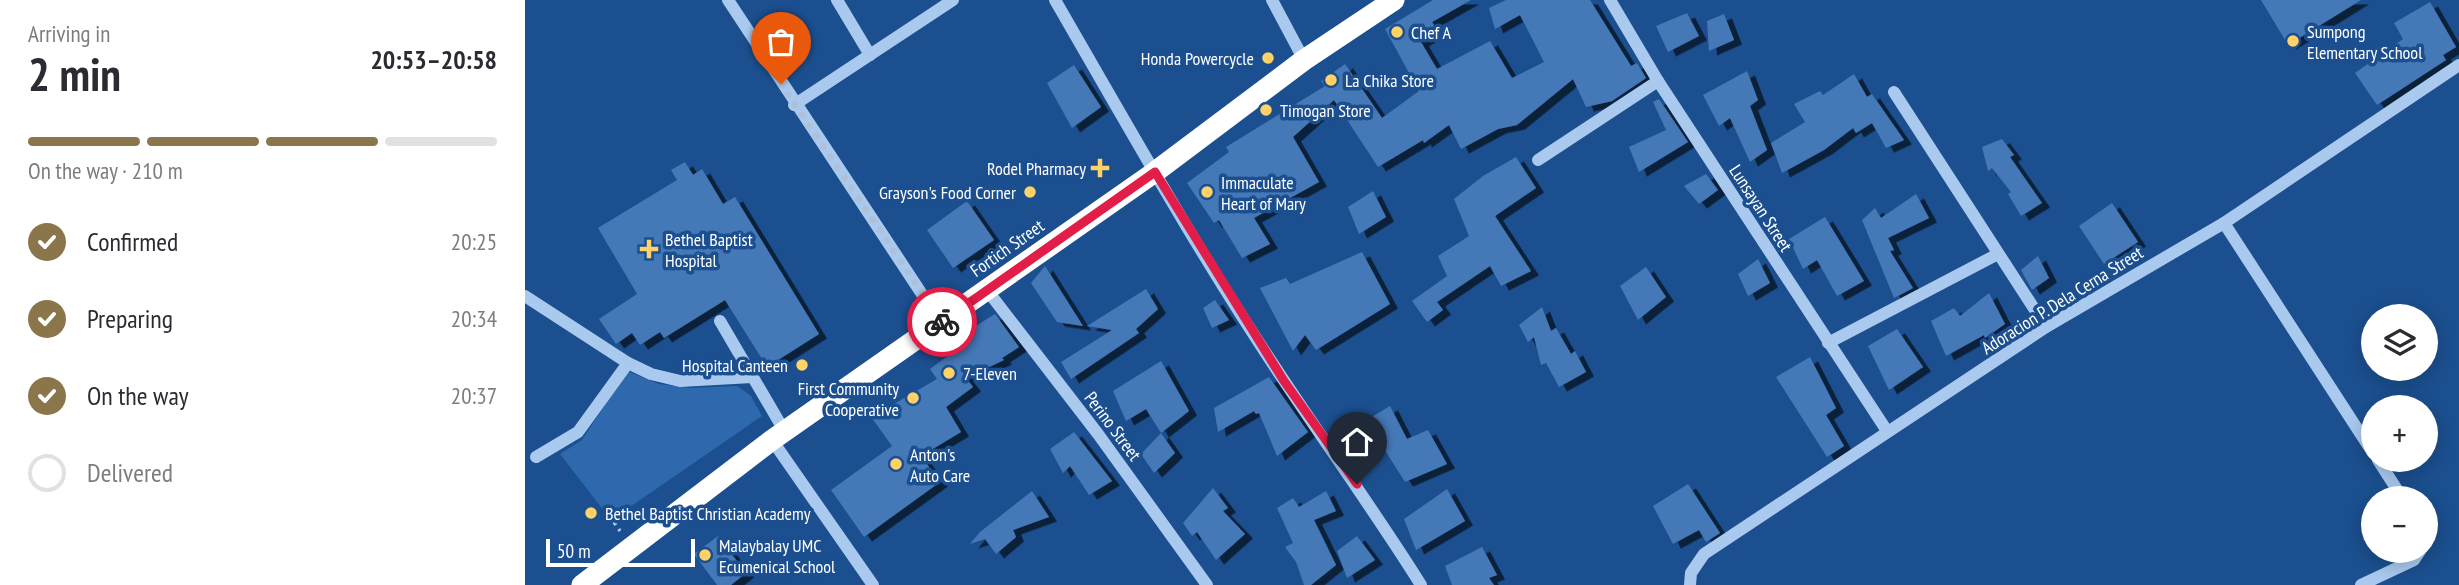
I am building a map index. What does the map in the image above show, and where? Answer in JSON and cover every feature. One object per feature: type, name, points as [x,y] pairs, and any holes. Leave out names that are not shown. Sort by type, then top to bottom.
[{"type":"highway","name":"Fortich Street","points":[[582,585],[778,436],[1155,172],[1304,60],[1394,0]]},
{"type":"street","points":[[727,0],[794,105],[941,323]]},
{"type":"street","points":[[837,0],[870,55]]},
{"type":"street","points":[[794,105],[953,0]]},
{"type":"street","points":[[1055,0],[1155,172],[1284,381],[1371,505],[1421,585]]},
{"type":"street","points":[[1272,0],[1304,60]]},
{"type":"street","name":"Lunsayan Street","points":[[1610,0],[1658,81],[1887,431]]},
{"type":"street","name":"Adoracion P. Dela Cerna Street","points":[[1691,579],[1704,554],[1887,431],[2046,327],[2224,223],[2459,65]]},
{"type":"street","points":[[1538,160],[1658,81]]},
{"type":"street","points":[[1894,92],[2046,327]]},
{"type":"street","points":[[2224,223],[2361,434]]},
{"type":"street","points":[[1828,343],[1999,254]]},
{"type":"street","name":"Perino Street","points":[[987,290],[1106,444],[1207,585]]},
{"type":"street","points":[[525,296],[628,363],[651,374],[680,381],[753,377]]},
{"type":"street","points":[[720,321],[753,377],[778,436],[873,585]]},
{"type":"street","points":[[536,457],[578,432],[628,363]]},
{"type":"street","points":[[2361,585],[2408,563]]},
{"type":"shaded area","points":[[627,371],[659,384],[690,388],[737,386],[751,396],[762,416],[611,520],[560,454],[582,440]]},
{"type":"building","points":[[1433,0],[1471,0],[1432,22],[1438,31],[1421,42],[1437,69],[1490,41],[1512,78],[1544,62],[1520,15],[1495,29],[1489,8],[1506,0],[1590,0],[1631,66],[1637,63],[1646,78],[1612,101],[1586,107],[1573,79],[1517,125],[1498,129],[1461,149],[1449,125],[1424,143],[1423,140],[1378,167],[1334,100],[1293,137],[1319,182],[1254,218],[1270,244],[1242,258],[1219,220],[1214,223],[1187,183],[1229,152],[1226,147],[1325,86],[1321,81],[1345,64],[1382,118],[1419,91],[1385,29]]},
{"type":"building","points":[[2261,0],[2361,0],[2288,45]]},
{"type":"building","points":[[2430,2],[2456,47],[2443,55],[2446,60],[2377,105],[2355,73],[2403,39],[2394,23]]},
{"type":"building","points":[[1687,13],[1699,36],[1668,52],[1656,26]]},
{"type":"building","points":[[1724,14],[1734,40],[1709,51],[1707,21]]},
{"type":"building","points":[[1074,65],[1101,107],[1072,128],[1047,83]]},
{"type":"building","points":[[1747,71],[1758,100],[1750,106],[1767,150],[1750,162],[1730,118],[1719,126],[1703,95]]},
{"type":"building","points":[[1854,74],[1867,97],[1872,94],[1904,140],[1886,148],[1872,123],[1856,133],[1853,128],[1824,150],[1782,173],[1771,143],[1805,122],[1794,104],[1820,91],[1823,95]]},
{"type":"building","points":[[1659,99],[1688,142],[1639,172],[1629,147],[1666,130],[1653,102]]},
{"type":"building","points":[[2002,139],[2014,155],[2010,157],[2042,203],[2021,216],[2008,194],[2011,192],[1992,168],[1988,171],[1982,147]]},
{"type":"building","points":[[1516,157],[1536,188],[1495,216],[1531,271],[1501,286],[1490,266],[1437,302],[1443,310],[1427,322],[1412,301],[1447,276],[1438,256],[1469,236],[1454,199],[1483,176]]},
{"type":"building","points":[[685,162],[693,175],[702,169],[723,204],[735,197],[819,334],[767,367],[725,300],[664,338],[660,332],[640,345],[632,333],[616,344],[599,319],[637,294],[598,228],[677,180],[671,170]]},
{"type":"building","points":[[1706,174],[1718,190],[1699,204],[1684,186]]},
{"type":"building","points":[[1373,191],[1386,217],[1359,234],[1348,207]]},
{"type":"building","points":[[1916,194],[1929,218],[1888,238],[1894,250],[1890,251],[1913,288],[1894,298],[1862,220],[1875,208],[1881,218]]},
{"type":"building","points":[[967,201],[994,240],[953,268],[927,230]]},
{"type":"building","points":[[2112,203],[2138,242],[2104,264],[2079,226]]},
{"type":"building","points":[[1825,217],[1864,281],[1837,296],[1817,260],[1803,269],[1789,239]]},
{"type":"building","points":[[1362,252],[1390,304],[1316,350],[1305,335],[1293,351],[1260,288],[1286,278],[1290,284]]},
{"type":"building","points":[[2038,256],[2049,278],[2032,290],[2021,270]]},
{"type":"building","points":[[1758,259],[1770,283],[1748,296],[1738,274]]},
{"type":"building","points":[[1045,266],[1083,326],[1057,322],[1031,283]]},
{"type":"building","points":[[1646,267],[1666,297],[1638,320],[1620,286]]},
{"type":"building","points":[[1146,289],[1158,309],[1136,329],[1139,333],[1071,379],[1061,362],[1112,330],[1087,326]]},
{"type":"building","points":[[1989,293],[2005,324],[1985,338],[1984,335],[1946,356],[1931,321],[1954,308],[1960,316]]},
{"type":"building","points":[[1215,300],[1229,320],[1212,328],[1203,308]]},
{"type":"building","points":[[1542,307],[1551,331],[1556,328],[1571,354],[1575,351],[1586,372],[1559,387],[1546,363],[1541,365],[1534,337],[1528,342],[1519,325]]},
{"type":"building","points":[[995,314],[1019,347],[1002,358],[1004,360],[966,378],[973,387],[946,407],[961,432],[921,456],[940,482],[864,537],[831,490],[892,446],[869,414],[884,403],[887,408],[937,379],[930,369],[968,341],[963,334]]},
{"type":"building","points":[[1897,329],[1923,367],[1889,390],[1868,346]]},
{"type":"building","points":[[1810,357],[1836,408],[1826,415],[1844,446],[1827,457],[1776,377]]},
{"type":"building","points":[[1161,361],[1189,411],[1161,433],[1146,409],[1126,421],[1113,391]]},
{"type":"building","points":[[1269,377],[1308,432],[1277,456],[1259,413],[1254,411],[1218,432],[1214,408]]},
{"type":"building","points":[[1390,406],[1407,439],[1428,430],[1447,464],[1405,482],[1381,444],[1372,448],[1355,427]]},
{"type":"building","points":[[1074,432],[1112,481],[1089,495],[1070,466],[1063,473],[1050,449]]},
{"type":"building","points":[[1161,433],[1175,453],[1154,473],[1141,454]]},
{"type":"building","points":[[1688,484],[1720,533],[1706,542],[1699,530],[1673,544],[1653,506]]},
{"type":"building","points":[[1213,488],[1228,508],[1223,511],[1245,534],[1216,560],[1197,532],[1192,536],[1183,523]]},
{"type":"building","points":[[1447,489],[1465,521],[1416,550],[1404,519]]},
{"type":"building","points":[[1032,491],[1049,517],[1013,530],[1016,537],[996,554],[985,539],[970,544],[980,532]]},
{"type":"building","points":[[1326,491],[1336,511],[1314,520],[1336,565],[1311,585],[1304,585],[1296,562],[1285,547],[1293,543],[1277,508],[1293,498],[1299,507]]},
{"type":"building","points":[[718,536],[746,573],[731,585],[717,585],[694,554]]},
{"type":"building","points":[[1357,536],[1375,560],[1347,578],[1337,551]]},
{"type":"building","points":[[1482,547],[1497,575],[1489,578],[1494,585],[1452,585],[1445,566]]},
{"type":"way so far","points":[[781,84],[942,322]]},
{"type":"place","name":"Chef A","points":[[1397,32]]},
{"type":"place","name":"Sumpong Elementary School","points":[[2293,41]]},
{"type":"place","name":"Honda Powercycle","points":[[1268,58]]},
{"type":"place","name":"La Chika Store","points":[[1331,80]]},
{"type":"place","name":"Timogan Store","points":[[1266,110]]},
{"type":"place","name":"Rodel Pharmacy","points":[[1100,168]]},
{"type":"place","name":"Grayson's Food Corner","points":[[1030,192]]},
{"type":"place","name":"Immaculate Heart of Mary","points":[[1207,192]]},
{"type":"place","name":"Bethel Baptist Hospital","points":[[649,249]]},
{"type":"place","name":"Hospital Canteen","points":[[802,365]]},
{"type":"place","name":"7-Eleven","points":[[949,373]]},
{"type":"place","name":"First Community Cooperative","points":[[913,398]]},
{"type":"place","name":"Anton's Auto Care","points":[[896,464]]},
{"type":"place","name":"Bethel Baptist Christian Academy","points":[[591,513]]},
{"type":"place","name":"Malaybalay UMC Ecumenical School","points":[[705,555]]},
{"type":"route","points":[[942,322],[1155,172],[1284,381],[1357,484]]}]
